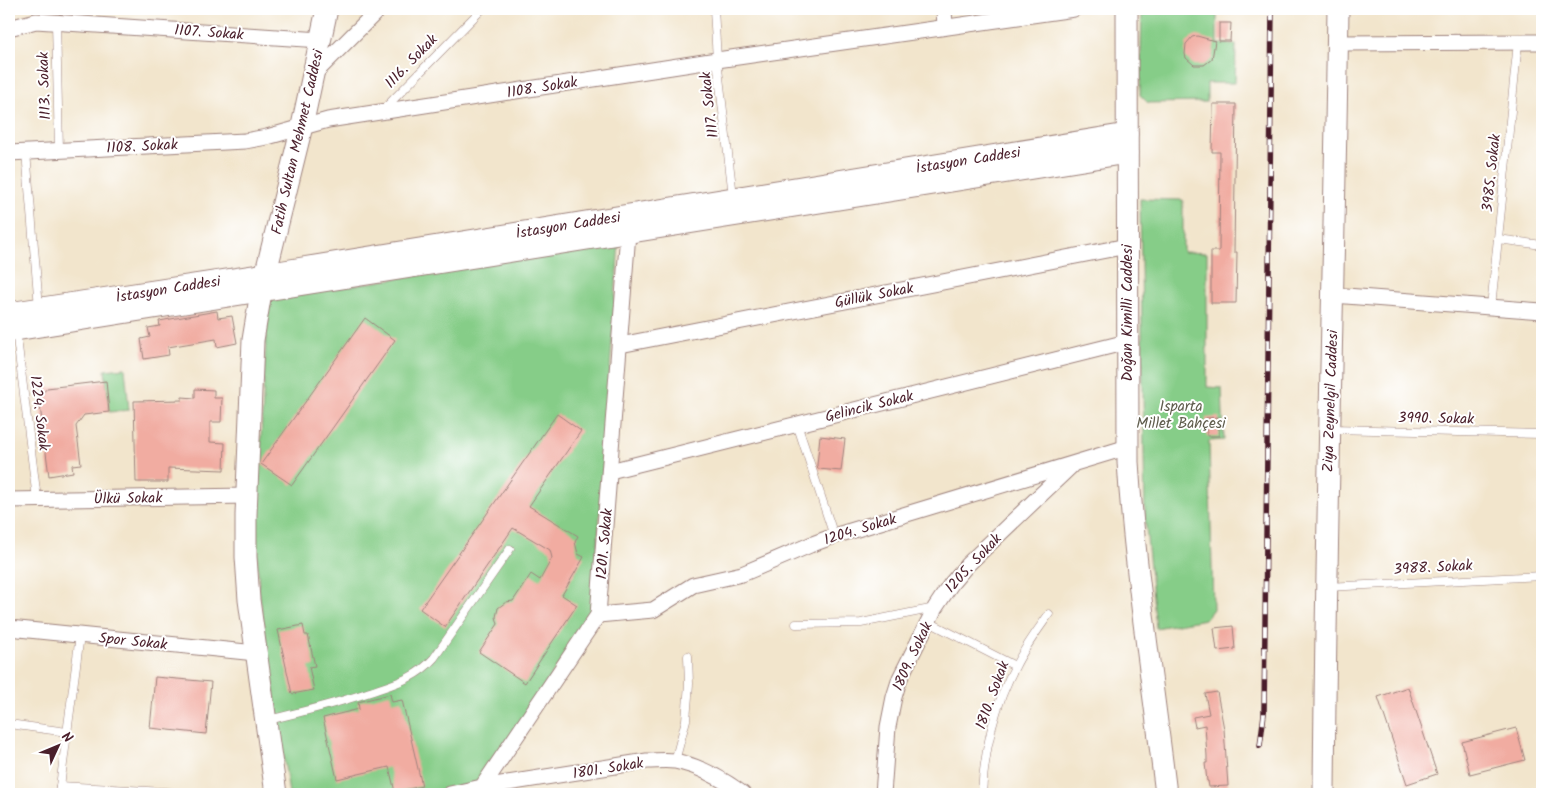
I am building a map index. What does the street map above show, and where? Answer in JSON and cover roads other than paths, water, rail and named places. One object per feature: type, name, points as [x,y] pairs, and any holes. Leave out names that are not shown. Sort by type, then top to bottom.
[{"type":"main road","name":"Fatih Sultan Mehmet Caddesi","points":[[276,794],[249,600],[247,566],[247,496],[253,340],[263,283],[302,126],[327,9]]},
{"type":"main road","name":"Doğan Kimilli Caddesi","points":[[1127,9],[1128,447],[1137,576],[1166,794]]},
{"type":"main road","name":"Ziya Zeynelgil Caddesi","points":[[1324,794],[1326,587],[1338,9]]},
{"type":"main road","name":"İstasyon Caddesi","points":[[11,325],[263,283],[734,198],[1127,144]]},
{"type":"main road","name":"İstasyon Caddesi","points":[[11,325],[40,309],[263,283],[628,233],[1127,144]]},
{"type":"street","points":[[314,74],[379,9]]},
{"type":"street","points":[[944,9],[944,26]]},
{"type":"street","name":"1108. Sokak","points":[[9,153],[244,140],[267,137],[328,120],[944,26],[1074,9]]},
{"type":"street","name":"1107. Sokak","points":[[9,28],[36,15],[56,22],[321,40]]},
{"type":"street","points":[[1338,43],[1542,42]]},
{"type":"street","name":"1201. Sokak","points":[[482,787],[598,615],[628,233]]},
{"type":"street","name":"Güllük Sokak","points":[[620,345],[1127,246]]},
{"type":"street","points":[[1333,295],[1542,310]]},
{"type":"street","name":"Gelincik Sokak","points":[[610,471],[1127,342]]},
{"type":"street","name":"1204. Sokak","points":[[598,615],[653,610],[693,585],[748,572],[834,536],[1128,447]]},
{"type":"street","name":"1205. Sokak","points":[[931,615],[951,584],[967,565],[1073,464]]},
{"type":"street","name":"Ülkü Sokak","points":[[9,500],[247,496]]},
{"type":"street","name":"1809. Sokak","points":[[884,794],[888,726],[894,697],[900,678],[931,615]]},
{"type":"street","name":"Spor Sokak","points":[[9,628],[256,652]]},
{"type":"street","name":"1801. Sokak","points":[[482,787],[503,789],[647,761],[675,761],[706,772],[743,794]]},
{"type":"street","points":[[450,794],[482,787]]},
{"type":"lane","name":"1116. Sokak","points":[[381,112],[482,9]]},
{"type":"lane","name":"1117. Sokak","points":[[714,9],[717,60],[734,198]]},
{"type":"lane","name":"1113. Sokak","points":[[56,22],[59,150]]},
{"type":"lane","name":"3985. Sokak","points":[[1490,307],[1518,42]]},
{"type":"lane","points":[[26,152],[40,309]]},
{"type":"lane","points":[[1498,239],[1542,245]]},
{"type":"lane","name":"1224. Sokak","points":[[11,325],[37,499]]},
{"type":"lane","points":[[797,424],[834,536]]},
{"type":"lane","name":"3990. Sokak","points":[[1329,429],[1542,434]]},
{"type":"lane","points":[[266,721],[328,706],[414,676],[434,658],[510,549]]},
{"type":"lane","name":"3988. Sokak","points":[[1326,587],[1542,576]]},
{"type":"lane","name":"1810. Sokak","points":[[982,794],[984,770],[990,741],[1002,698],[1015,666],[1048,614]]},
{"type":"lane","points":[[931,615],[1015,666]]},
{"type":"lane","name":"1205. Sokak","points":[[796,624],[861,623],[931,615]]},
{"type":"lane","points":[[80,635],[60,790],[198,794]]},
{"type":"lane","points":[[675,761],[687,710],[689,684],[688,656]]},
{"type":"lane","points":[[9,724],[67,732]]},
{"type":"railway","points":[[1260,746],[1264,714],[1272,9]]},
{"type":"park label","name":"Isparta Millet Bahçesi","points":[[1181,414]]}]
